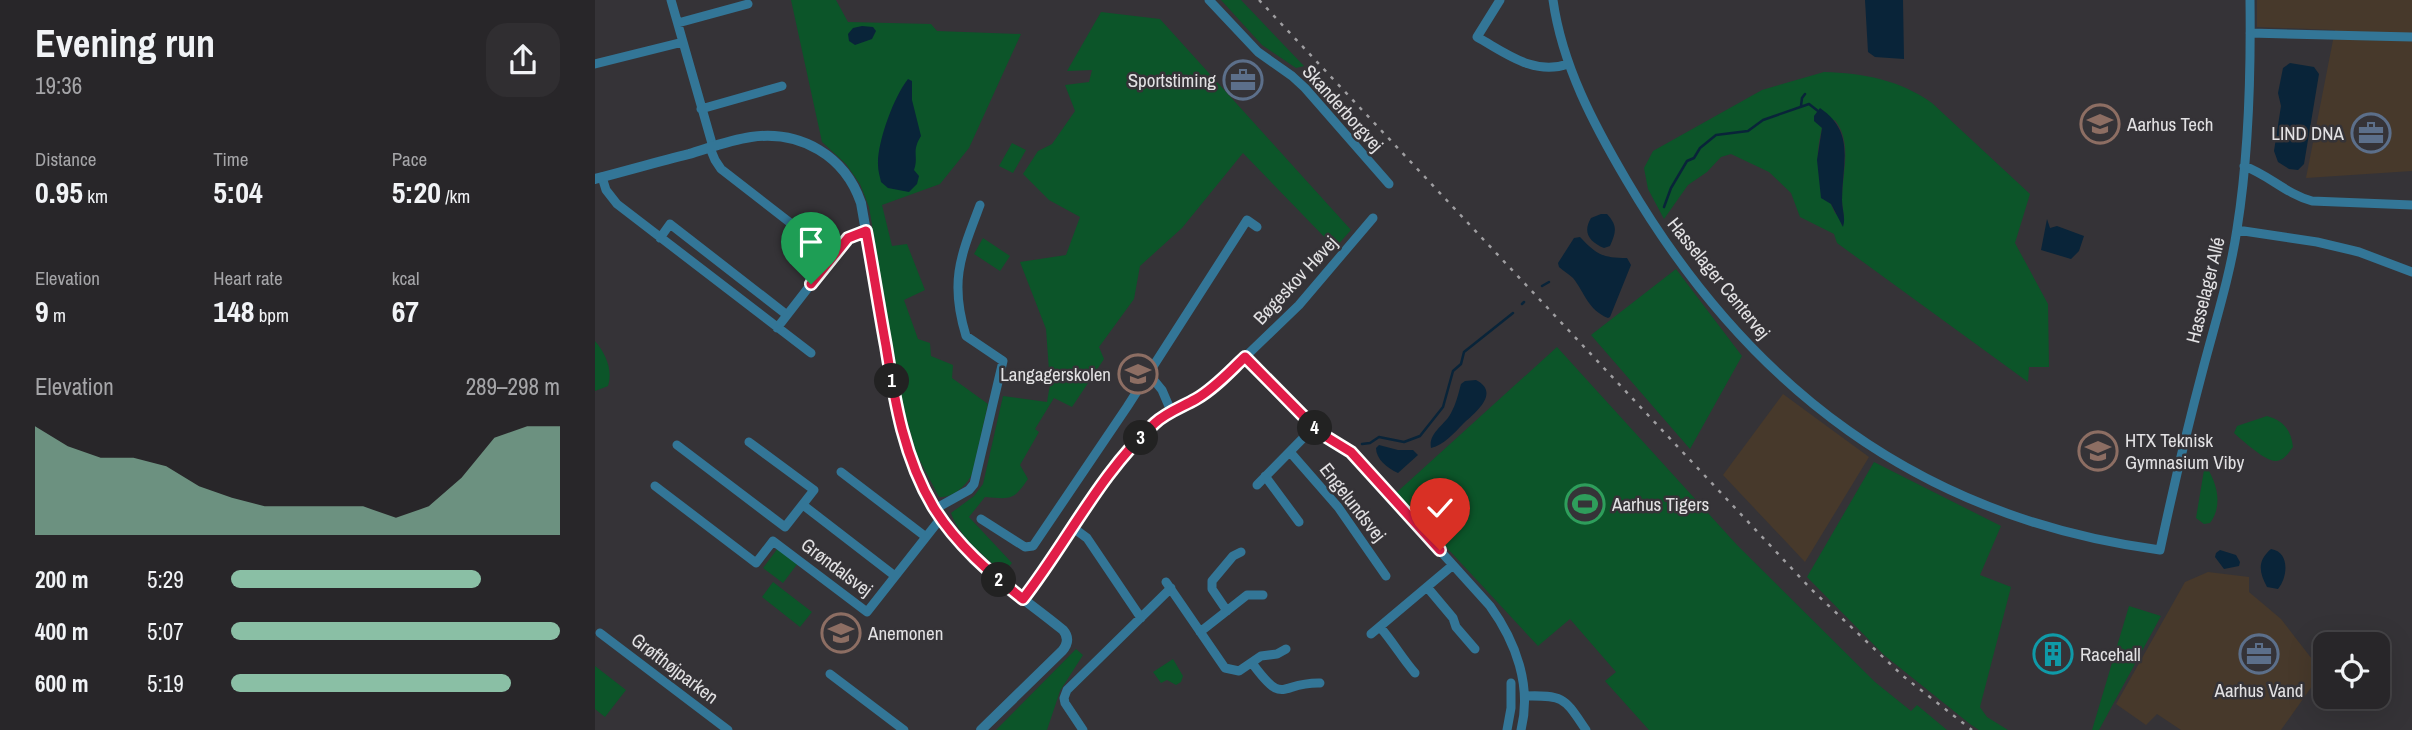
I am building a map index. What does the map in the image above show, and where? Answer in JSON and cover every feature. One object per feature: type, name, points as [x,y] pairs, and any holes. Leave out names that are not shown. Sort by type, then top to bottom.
[{"type":"street","points":[[671,0],[715,160],[721,169],[832,256]]},
{"type":"street","name":"Skanderborgvej","points":[[1209,0],[1258,52],[1305,88],[1388,184]]},
{"type":"street","points":[[1500,0],[1477,37],[1528,65],[1552,69],[1568,64]]},
{"type":"street","name":"Hasselager Centervej","points":[[1553,0],[1568,64],[1594,122],[1646,214],[1679,261],[1737,333],[1802,395],[1852,434],[1906,468],[1968,499],[2054,530],[2160,550]]},
{"type":"street","name":"Hasselager Allé","points":[[2160,550],[2179,458],[2219,310],[2237,230],[2244,166],[2249,0]]},
{"type":"street","points":[[678,23],[748,4]]},
{"type":"street","points":[[2250,33],[2412,37]]},
{"type":"street","points":[[595,64],[683,42]]},
{"type":"street","points":[[701,109],[782,86]]},
{"type":"street","points":[[811,353],[617,204],[599,178],[743,138],[777,136],[796,139],[816,147],[833,159],[850,179],[862,203],[901,429],[919,479],[938,514],[972,555],[1067,635],[1067,644],[981,730]]},
{"type":"street","points":[[2244,166],[2260,172],[2296,197],[2312,201],[2412,205]]},
{"type":"street","name":"Grøndalsvej","points":[[655,486],[755,563],[773,541],[867,612],[926,537],[938,514],[974,484],[1003,361],[966,336],[958,304],[961,257],[981,205]]},
{"type":"street","name":"Bøgeskov Høvej","points":[[1023,599],[1052,562],[1088,502],[1155,422],[1209,391],[1307,295],[1373,218]]},
{"type":"street","points":[[981,519],[1025,547],[1033,547],[1247,220],[1257,227]]},
{"type":"street","points":[[660,238],[670,224],[786,315]]},
{"type":"street","points":[[2237,230],[2327,244],[2359,252],[2412,272]]},
{"type":"street","points":[[777,328],[848,238],[866,231]]},
{"type":"street","name":"Engelundsvej","points":[[1245,357],[1314,427],[1351,452],[1490,606],[1506,630],[1516,652],[1525,696],[1521,730]]},
{"type":"street","points":[[1148,373],[1162,390],[1171,411]]},
{"type":"street","points":[[1257,485],[1314,427]]},
{"type":"street","points":[[749,442],[814,490],[803,505]]},
{"type":"street","name":"Grøndalsvej","points":[[677,445],[786,527],[803,505],[895,576]]},
{"type":"street","name":"Engelundsvej","points":[[1290,452],[1338,507],[1386,576]]},
{"type":"street","points":[[841,472],[926,537]]},
{"type":"street","points":[[1265,476],[1299,522]]},
{"type":"street","points":[[1072,527],[1087,538],[1141,618]]},
{"type":"street","points":[[1227,611],[1212,589],[1212,581],[1233,556],[1241,552]]},
{"type":"street","points":[[1371,634],[1453,565]]},
{"type":"street","points":[[1083,730],[1065,703],[1065,694],[1141,618],[1169,585],[1225,668],[1239,671],[1261,656],[1277,654],[1286,649]]},
{"type":"street","points":[[1427,587],[1475,649]]},
{"type":"street","points":[[1200,632],[1247,595],[1263,595]]},
{"type":"street","points":[[1380,626],[1415,673]]},
{"type":"street","name":"Grøfthøjparken","points":[[600,633],[728,730]]},
{"type":"street","points":[[1252,663],[1266,683],[1276,689],[1286,690],[1308,682],[1320,683]]},
{"type":"street","points":[[830,674],[904,730]]},
{"type":"street","points":[[1507,730],[1511,708],[1511,683]]},
{"type":"street","points":[[1525,696],[1550,695],[1563,699],[1586,730]]},
{"type":"street","points":[[1511,708],[1524,709]]},
{"type":"shaded area","points":[[2257,0],[2412,0],[2412,171],[2306,178],[2335,30],[2257,27]]},
{"type":"shaded area","points":[[1783,394],[1869,457],[1805,562],[1723,475]]},
{"type":"shaded area","points":[[2208,572],[2249,577],[2249,592],[2281,619],[2313,660],[2313,685],[2281,730],[2181,730],[2157,714],[2146,725],[2116,704],[2185,582]]},
{"type":"green space","points":[[791,0],[836,0],[848,22],[931,24],[937,31],[1021,34],[969,148],[940,184],[882,205],[892,246],[907,244],[925,290],[904,300],[918,339],[930,343],[931,356],[953,365],[952,378],[988,404],[972,474],[963,487],[949,496],[939,497],[917,455],[903,406],[869,207],[860,184],[846,164],[822,142]]},
{"type":"green space","points":[[1221,0],[1241,0],[1304,66],[1296,68],[1262,45]]},
{"type":"green space","points":[[1101,12],[1160,19],[1351,230],[1335,248],[1243,153],[1182,228],[1140,266],[1134,299],[1099,347],[1104,359],[1072,407],[1054,398],[1035,429],[1039,432],[1020,465],[1028,479],[1023,486],[1011,497],[985,497],[969,517],[1012,563],[1003,573],[966,538],[951,513],[974,496],[983,484],[1003,396],[1047,402],[1050,384],[1046,329],[1020,262],[1066,255],[1080,217],[1049,200],[1023,174],[1038,151],[1052,144],[1075,111],[1065,85],[1089,82],[1092,70],[1067,71]]},
{"type":"green space","points":[[1824,72],[1867,76],[1894,83],[1932,103],[2030,194],[2015,243],[2048,304],[2049,367],[2029,367],[2028,382],[1837,243],[1834,234],[1800,217],[1791,193],[1769,172],[1731,154],[1721,157],[1707,172],[1688,185],[1664,219],[1648,189],[1644,168],[1653,151],[1762,90]],"holes":[[[1835,120],[1845,148],[1842,226],[1840,217],[1835,213],[1825,191],[1818,162],[1822,128],[1820,125]]]},
{"type":"green space","points":[[1012,143],[1026,150],[1013,173],[999,166]]},
{"type":"green space","points":[[983,238],[1010,256],[1000,271],[974,254]]},
{"type":"green space","points":[[1676,269],[1742,356],[1690,449],[1591,335]]},
{"type":"green space","points":[[595,341],[605,357],[610,374],[608,386],[595,391]]},
{"type":"green space","points":[[1557,347],[1737,545],[1875,682],[1911,711],[1917,705],[1947,730],[1649,730],[1605,681],[1616,672],[1570,619],[1538,646],[1396,493]]},
{"type":"green space","points":[[2267,416],[2282,424],[2292,441],[2293,447],[2279,461],[2260,454],[2234,433],[2237,426]]},
{"type":"green space","points":[[1874,462],[2001,526],[1980,575],[2011,587],[1980,707],[1987,717],[2008,730],[1979,730],[1970,724],[1884,655],[1807,577]]},
{"type":"green space","points":[[2204,470],[2209,471],[2212,477],[2217,504],[2214,517],[2210,523],[2204,524],[2196,518]]},
{"type":"green space","points":[[778,548],[798,563],[783,583],[763,568]]},
{"type":"green space","points":[[773,582],[812,612],[800,627],[762,597]]},
{"type":"green space","points":[[2129,606],[2161,616],[2099,730],[2092,730]]},
{"type":"green space","points":[[1076,649],[1083,655],[1060,691],[1047,730],[996,730]]},
{"type":"green space","points":[[1173,659],[1183,676],[1181,682],[1176,685],[1167,680],[1161,683],[1153,672]]},
{"type":"green space","points":[[595,666],[626,690],[605,717],[595,709]]},
{"type":"water","points":[[1865,0],[1903,0],[1904,59],[1875,57],[1868,52]]},
{"type":"water","points":[[873,27],[876,31],[872,39],[855,45],[849,41],[848,34],[853,28]]},
{"type":"water","points":[[2290,63],[2314,67],[2319,74],[2304,164],[2298,170],[2289,169],[2278,162],[2274,151],[2281,106],[2278,93],[2283,68]]},
{"type":"water","points":[[908,79],[912,81],[912,100],[921,136],[916,146],[914,170],[919,176],[917,184],[909,192],[888,188],[881,182],[878,165],[887,120]]},
{"type":"water","points":[[1820,108],[1839,128],[1843,138],[1843,227],[1831,204],[1821,198],[1817,160],[1822,128],[1814,121]]},
{"type":"water","points":[[1607,214],[1615,229],[1610,246],[1604,248],[1591,240],[1587,233],[1591,218]]},
{"type":"water","points":[[2047,219],[2050,228],[2057,226],[2084,236],[2079,251],[2071,259],[2041,250]]},
{"type":"water","points":[[1580,237],[1600,254],[1627,258],[1631,265],[1608,318],[1587,301],[1573,278],[1559,267],[1558,263],[1574,238]]},
{"type":"water","points":[[1476,380],[1486,391],[1483,403],[1449,438],[1431,448],[1434,433],[1453,410],[1461,384]]},
{"type":"water","points":[[1379,445],[1398,450],[1413,450],[1418,455],[1398,473],[1380,459],[1376,452]]},
{"type":"water","points":[[2271,549],[2282,555],[2284,560],[2284,578],[2278,589],[2267,587],[2261,572],[2261,562]]},
{"type":"water","points":[[2220,550],[2236,555],[2239,566],[2224,569],[2215,557]]},
{"type":"waterway","points":[[1801,106],[1805,94]]},
{"type":"waterway","points":[[1664,207],[1671,188],[1687,161],[1694,158],[1700,148],[1716,135],[1748,131],[1763,120],[1809,104],[1818,111]]},
{"type":"waterway","points":[[1542,286],[1549,282]]},
{"type":"waterway","points":[[1362,444],[1370,443],[1379,437],[1404,442],[1420,436],[1443,407],[1453,371],[1461,364],[1464,352],[1513,313]]},
{"type":"railway","points":[[1259,0],[1811,589],[1903,676],[1972,730]]},
{"type":"place","name":"Sportstiming","points":[[1243,80]]},
{"type":"place","name":"Aarhus Tech","points":[[2100,124]]},
{"type":"place","name":"LIND DNA","points":[[2371,133]]},
{"type":"place","name":"Langagerskolen","points":[[1138,374]]},
{"type":"place","name":"HTX Teknisk Gymnasium Viby","points":[[2098,451]]},
{"type":"place","name":"Aarhus Tigers","points":[[1585,504]]},
{"type":"place","name":"Anemonen","points":[[841,633]]},
{"type":"place","name":"Racehall","points":[[2053,654]]},
{"type":"place","name":"Aarhus Vand","points":[[2259,654]]},
{"type":"route","points":[[811,284],[848,238],[866,231],[901,429],[919,479],[935,509],[961,543],[982,566],[1023,599],[1052,562],[1088,502],[1155,422],[1209,391],[1245,357],[1320,433],[1345,446],[1440,550]]}]
